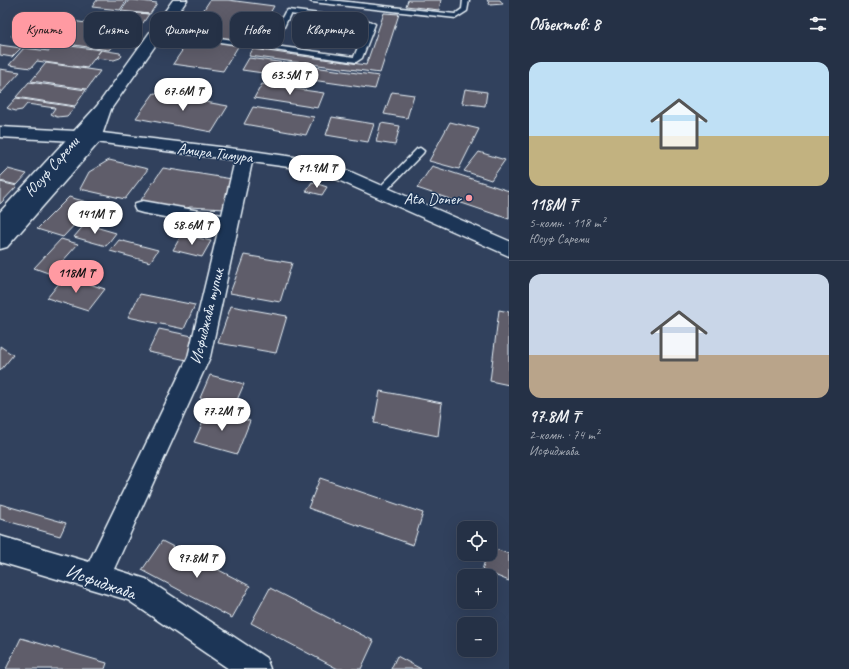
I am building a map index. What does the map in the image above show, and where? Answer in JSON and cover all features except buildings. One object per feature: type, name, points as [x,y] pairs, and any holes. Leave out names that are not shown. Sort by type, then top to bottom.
[{"type":"street","name":"Юсуф Сареми","points":[[171,12],[180,0]]},
{"type":"street","name":"Юсуф Сареми","points":[[0,242],[86,136],[150,42]]},
{"type":"street","name":"Амира Тимура","points":[[0,132],[86,136],[245,155],[322,166],[509,249]]},
{"type":"street","name":"Юсуф Сареми","points":[[0,224],[86,136]]},
{"type":"street","name":"Исфиджаба тупик","points":[[96,578],[199,357],[245,155]]},
{"type":"street","points":[[143,207],[229,223]]},
{"type":"street","name":"Исфиджаба","points":[[0,549],[136,589],[255,669]]},
{"type":"lane","points":[[312,0],[456,16],[465,10],[466,0]]},
{"type":"lane","points":[[288,12],[360,21],[371,24],[356,60],[270,48],[288,12]]},
{"type":"lane","points":[[380,192],[420,151]]},
{"type":"place","name":"Ata Doner","points":[[469,198]]}]
